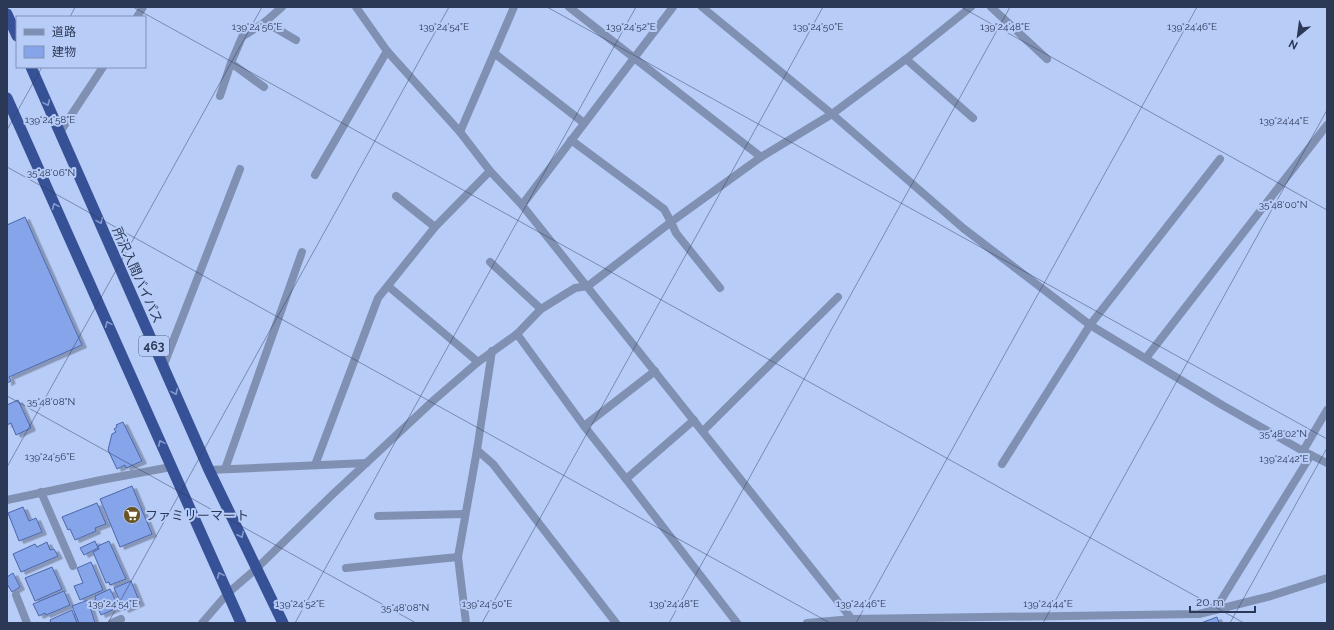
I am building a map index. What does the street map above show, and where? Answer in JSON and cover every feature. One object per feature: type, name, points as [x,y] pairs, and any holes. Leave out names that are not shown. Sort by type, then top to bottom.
[{"type":"highway","points":[[7,14],[16,34]]},
{"type":"highway","name":"所沢入間バイパス","points":[[31,68],[209,470],[283,623]]},
{"type":"highway","name":"463","points":[[7,98],[241,623]]},
{"type":"street","points":[[138,16],[144,7]]},
{"type":"street","points":[[220,96],[231,63],[242,37],[265,22],[282,7]]},
{"type":"street","points":[[356,7],[387,51],[460,132],[490,171],[522,205],[588,286],[854,621]]},
{"type":"street","points":[[460,132],[514,7]]},
{"type":"street","points":[[569,7],[761,158]]},
{"type":"street","points":[[522,205],[673,7]]},
{"type":"street","points":[[702,7],[832,114],[963,228],[1090,325],[1222,405],[1327,463]]},
{"type":"street","points":[[202,623],[228,593],[257,568],[366,462],[478,362],[516,334],[541,309],[575,288],[588,286],[671,222],[761,158],[832,114],[906,59],[971,7]]},
{"type":"street","points":[[991,7],[1047,59]]},
{"type":"street","points":[[265,22],[296,40]]},
{"type":"street","points":[[314,175],[387,51]]},
{"type":"street","points":[[494,53],[584,123]]},
{"type":"street","points":[[906,59],[973,118]]},
{"type":"street","points":[[231,63],[264,87]]},
{"type":"street","points":[[60,132],[103,68]]},
{"type":"street","points":[[1146,358],[1327,125]]},
{"type":"street","points":[[571,140],[664,209],[676,233],[720,288]]},
{"type":"street","points":[[1002,464],[1090,325],[1220,159]]},
{"type":"street","points":[[163,366],[240,170]]},
{"type":"street","points":[[315,465],[378,298],[435,227],[490,171]]},
{"type":"street","points":[[396,196],[435,227]]},
{"type":"street","points":[[225,469],[302,252]]},
{"type":"street","points":[[490,262],[541,309]]},
{"type":"street","points":[[388,286],[478,362]]},
{"type":"street","points":[[703,431],[838,297]]},
{"type":"street","points":[[516,334],[584,426],[737,623]]},
{"type":"street","points":[[466,623],[458,557],[477,450],[492,351]]},
{"type":"street","points":[[584,426],[655,371]]},
{"type":"street","points":[[1303,451],[1327,410]]},
{"type":"street","points":[[626,479],[694,420]]},
{"type":"street","points":[[477,450],[493,464],[616,623]]},
{"type":"street","points":[[1214,610],[1311,455]]},
{"type":"street","points":[[209,470],[366,462]]},
{"type":"street","points":[[7,500],[171,467]]},
{"type":"street","points":[[42,492],[73,566]]},
{"type":"street","points":[[378,516],[465,514]]},
{"type":"street","points":[[346,568],[458,557]]},
{"type":"street","points":[[807,623],[1199,614],[1271,596],[1327,578]]},
{"type":"street","points":[[16,595],[27,623]]},
{"type":"street","points":[[112,623],[121,619]]},
{"type":"building","points":[[25,217],[82,345],[9,377],[11,381],[7,383],[7,225]]},
{"type":"building","points":[[18,400],[31,428],[16,435],[11,423],[7,425],[7,405]]},
{"type":"building","points":[[123,422],[142,461],[126,468],[125,465],[117,469],[108,450],[112,434],[116,432],[114,429],[117,427],[116,425]]},
{"type":"building","points":[[132,486],[152,534],[120,547],[100,499]]},
{"type":"building","points":[[97,503],[106,524],[95,528],[96,531],[75,540],[62,517]]},
{"type":"building","points":[[23,507],[29,521],[36,518],[42,532],[19,541],[8,513]]},
{"type":"building","points":[[95,541],[98,548],[84,555],[80,548]]},
{"type":"building","points":[[109,541],[126,579],[110,585],[109,582],[106,583],[93,552],[99,549],[98,546]]},
{"type":"building","points":[[47,542],[50,550],[54,549],[58,556],[21,572],[13,554],[35,544],[37,547]]},
{"type":"building","points":[[91,562],[103,590],[80,600],[74,586],[83,583],[77,568]]},
{"type":"building","points":[[52,567],[62,589],[35,601],[25,578]]},
{"type":"building","points":[[13,573],[20,587],[12,592],[7,584],[7,577]]},
{"type":"building","points":[[131,581],[140,603],[124,610],[114,588]]},
{"type":"building","points":[[110,589],[119,607],[101,615],[94,600],[96,599],[95,596]]},
{"type":"building","points":[[64,591],[70,605],[46,615],[45,613],[39,616],[33,604]]},
{"type":"building","points":[[88,600],[95,623],[79,623],[72,606]]},
{"type":"building","points":[[72,610],[77,623],[51,623],[50,620]]},
{"type":"building","points":[[1217,617],[1219,623],[1201,623]]},
{"type":"place","name":"ファミリーマート","points":[[132,515]]}]
